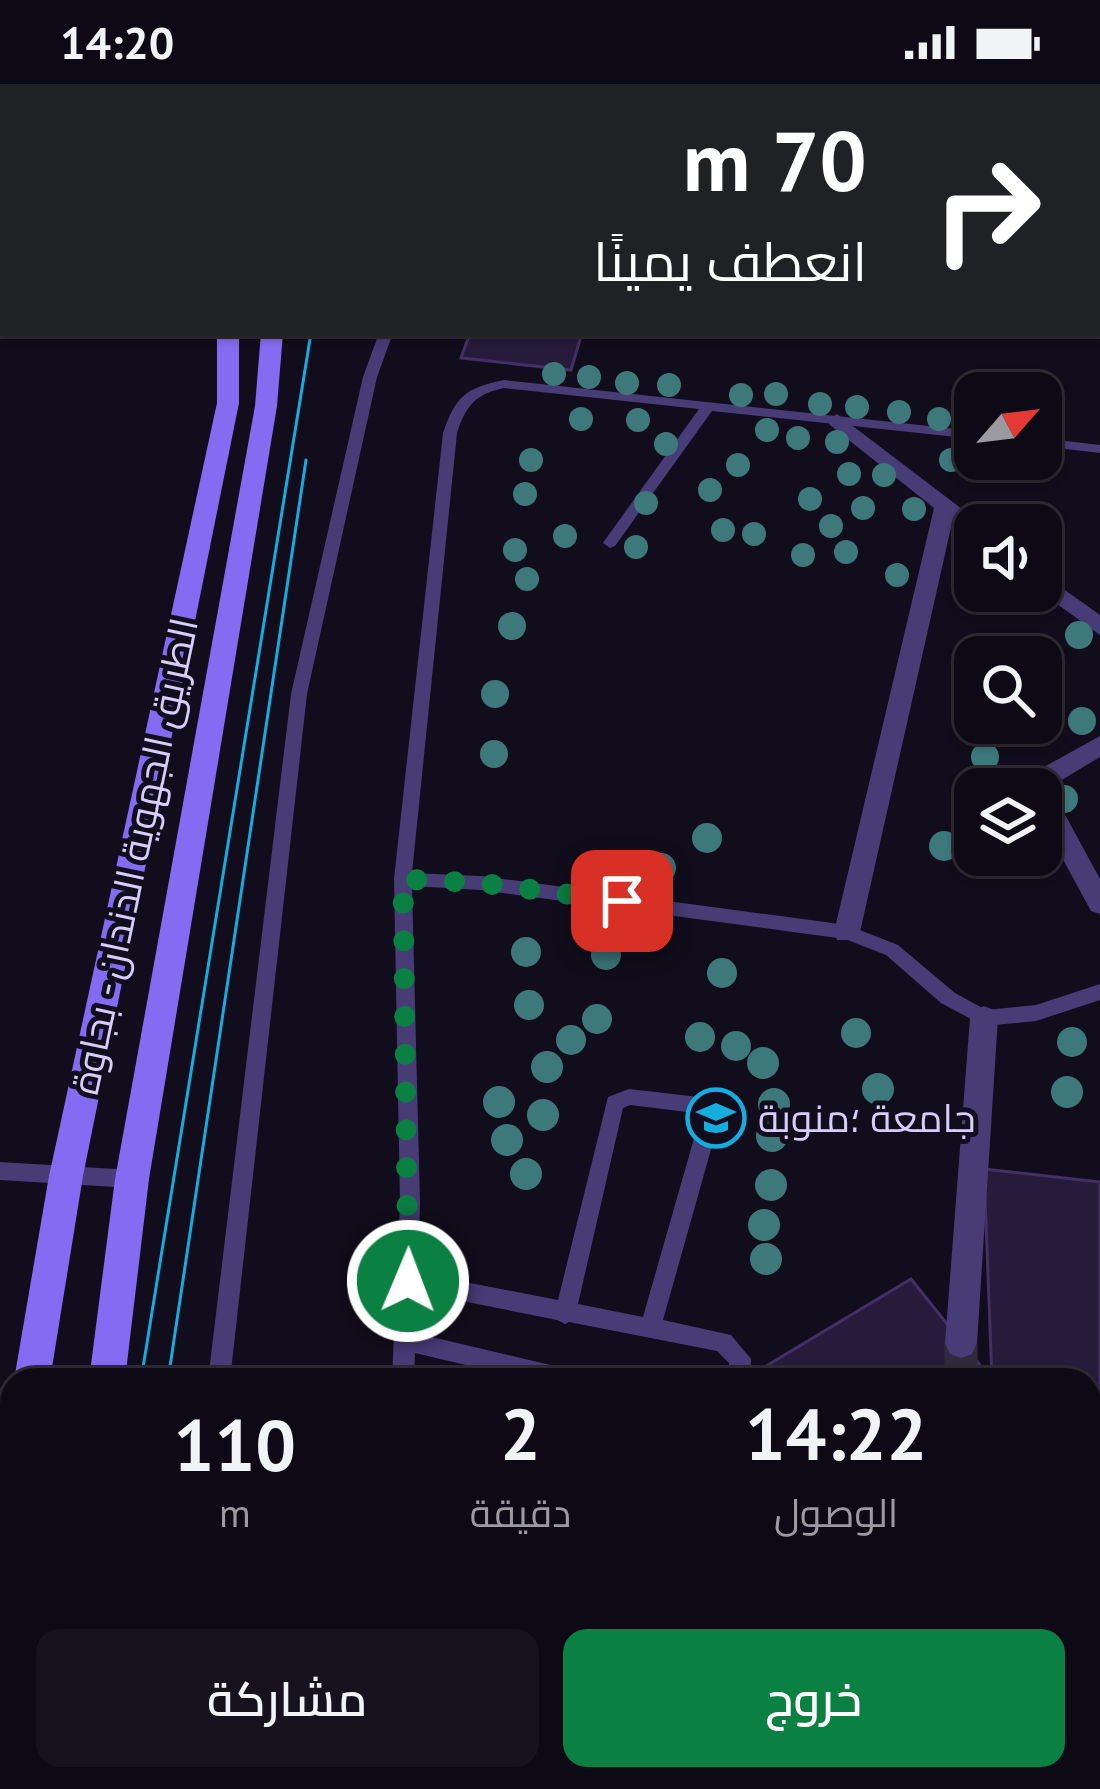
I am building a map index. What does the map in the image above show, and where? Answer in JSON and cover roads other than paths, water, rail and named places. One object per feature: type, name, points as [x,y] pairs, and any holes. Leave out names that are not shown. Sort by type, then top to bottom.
[{"type":"main road","name":"الطريق الجهوية الدندان - بجاوة","points":[[34,1368],[67,1176],[228,404],[228,336]]},
{"type":"main road","name":"الطريق الجهوية الدندان - بجاوة","points":[[108,1368],[132,1179],[266,406],[272,336]]},
{"type":"street","points":[[837,420],[954,514]]},
{"type":"street","points":[[847,932],[945,507]]},
{"type":"street","points":[[1062,597],[1100,627]]},
{"type":"street","points":[[1062,768],[1100,746]]},
{"type":"street","points":[[1062,834],[1100,904]]},
{"type":"street","points":[[961,1342],[984,1018]]},
{"type":"lane","points":[[220,1368],[299,694],[370,377],[385,336]]},
{"type":"lane","points":[[404,1368],[408,1281],[403,879],[450,433],[461,401],[481,388],[504,384],[954,433]]},
{"type":"lane","points":[[610,543],[708,406]]},
{"type":"lane","points":[[1062,444],[1100,448]]},
{"type":"lane","points":[[403,879],[481,883],[847,932],[892,950],[948,998],[984,1018],[1036,1013],[1100,992]]},
{"type":"lane","points":[[565,1314],[615,1103],[629,1097],[698,1105],[707,1110],[709,1121],[650,1329]]},
{"type":"lane","points":[[0,1171],[132,1179]]},
{"type":"lane","points":[[408,1281],[723,1342],[740,1359],[740,1368]]},
{"type":"lane","points":[[406,1341],[503,1368]]},
{"type":"tunnel","points":[[961,1343],[961,1368]]},
{"type":"tram line","points":[[143,1368],[311,336]]},
{"type":"tram line","points":[[170,1368],[306,460]]},
{"type":"place","name":"جامعة ؛منوبة","points":[[716,1118]]}]
